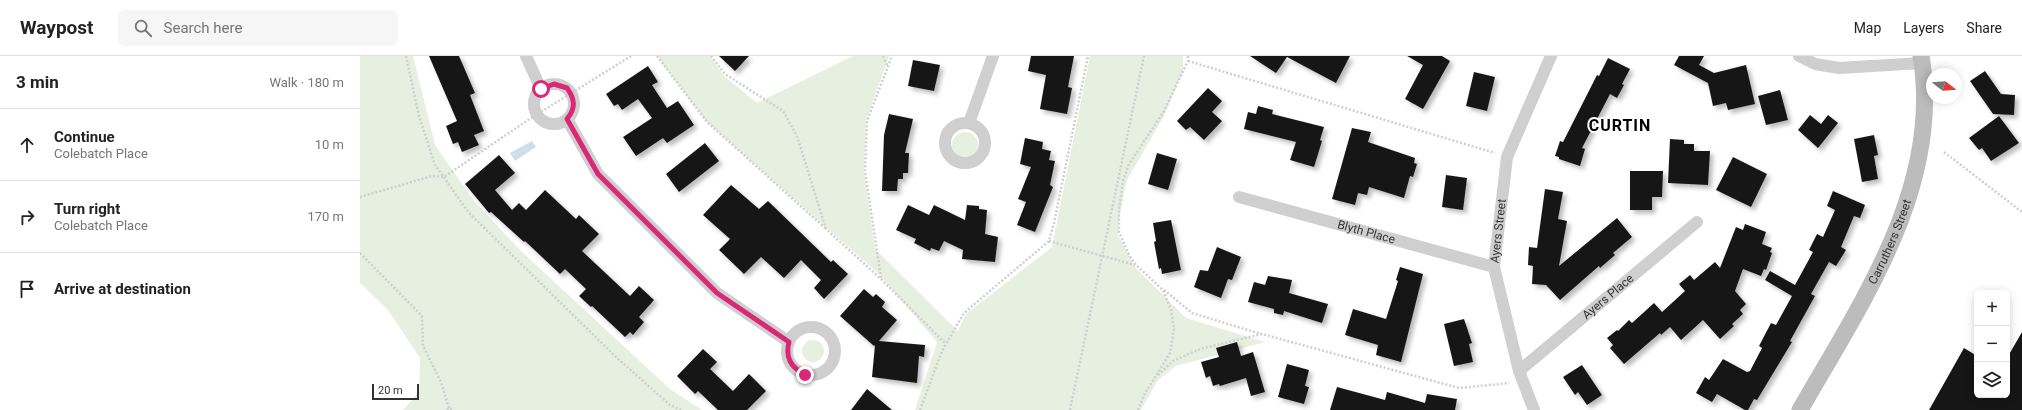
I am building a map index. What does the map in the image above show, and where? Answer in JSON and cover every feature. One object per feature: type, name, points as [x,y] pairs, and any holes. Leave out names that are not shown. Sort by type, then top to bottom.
[{"type":"main road","name":"Carruthers Street","points":[[1800,410],[1864,299],[1895,236],[1907,202],[1920,146],[1924,110],[1921,59]]},
{"type":"street","points":[[526,56],[541,89]]},
{"type":"street","points":[[969,123],[993,56]]},
{"type":"street","name":"Ayers Street","points":[[1534,410],[1517,377],[1494,268],[1507,157],[1552,56]]},
{"type":"street","points":[[1799,56],[1816,64],[1839,68],[1921,59]]},
{"type":"street","points":[[554,84],[567,88],[571,95],[574,107],[567,119],[554,124],[533,118],[534,101],[541,89],[554,84]]},
{"type":"street","points":[[567,119],[598,174],[717,293],[789,342]]},
{"type":"street","name":"Blyth Place","points":[[1239,198],[1494,268]]},
{"type":"street","name":"Ayers Place","points":[[1517,377],[1697,222]]},
{"type":"street","points":[[812,327],[825,331],[830,335],[836,347],[833,363],[826,370],[814,375],[805,375],[796,370],[788,359],[787,349],[789,342],[794,334],[802,329],[812,327]]},
{"type":"path","points":[[406,56],[419,116],[435,165],[474,219],[615,356],[670,405],[681,410]]},
{"type":"path","points":[[360,197],[432,176],[443,176],[631,56]]},
{"type":"path","points":[[657,56],[707,122],[881,279],[946,344]]},
{"type":"path","points":[[711,56],[725,74],[783,111],[797,136],[826,229]]},
{"type":"path","points":[[883,56],[887,65]]},
{"type":"path","points":[[881,279],[865,171],[867,121],[887,65],[892,56]]},
{"type":"path","points":[[920,410],[946,344],[964,313],[1049,242],[1088,56]]},
{"type":"path","points":[[1070,410],[1144,56]]},
{"type":"path","points":[[1188,56],[1188,61],[1163,113],[1129,164],[1124,180],[1119,209],[1120,232],[1129,255],[1136,265],[1163,290],[1192,313],[1262,334],[1459,388],[1517,377]]},
{"type":"path","points":[[1188,61],[1507,157]]},
{"type":"path","points":[[1944,152],[2022,212]]},
{"type":"path","points":[[1049,242],[1136,265]]},
{"type":"path","points":[[360,253],[422,316],[423,346],[441,382],[448,409],[454,410]]},
{"type":"path","points":[[1138,410],[1153,380],[1170,353],[1173,342],[1174,329],[1171,310],[1163,290]]},
{"type":"path","points":[[1153,380],[1174,361],[1200,349],[1262,334]]},
{"type":"shaded area","points":[[360,56],[413,56],[435,145],[474,201],[522,252],[670,389],[702,410],[403,410],[419,392],[420,358],[388,310],[360,283]]},
{"type":"shaded area","points":[[657,56],[710,56],[724,76],[757,103],[853,56],[889,56],[866,121],[864,171],[875,249],[958,331],[966,314],[1052,247],[1090,56],[1183,56],[1183,72],[1164,116],[1127,180],[1119,219],[1118,235],[1135,267],[1186,318],[1265,342],[1176,366],[1158,380],[1141,410],[915,410],[937,342],[880,275],[707,122]]},
{"type":"shaded area","points":[[965,132],[974,136],[978,145],[974,154],[965,158],[956,154],[952,145],[956,136]]},
{"type":"shaded area","points":[[813,340],[821,343],[824,351],[821,359],[813,362],[805,359],[802,351],[805,343]]},
{"type":"water","points":[[532,141],[536,147],[515,161],[510,153]]},
{"type":"building","points":[[429,56],[459,56],[475,93],[470,95],[484,131],[474,135],[479,145],[462,152],[458,142],[453,144],[446,126],[457,121]]},
{"type":"building","points":[[719,56],[749,56],[735,71]]},
{"type":"building","points":[[1031,56],[1074,56],[1068,87],[1072,88],[1067,114],[1040,109],[1046,75],[1028,71]]},
{"type":"building","points":[[1250,56],[1350,56],[1336,83],[1287,57],[1276,73]]},
{"type":"building","points":[[1407,56],[1442,56],[1450,61],[1423,109],[1405,99],[1423,65]]},
{"type":"building","points":[[1679,56],[1704,56],[1699,65],[1714,73],[1746,65],[1755,104],[1728,110],[1726,103],[1713,106],[1708,83],[1674,65]]},
{"type":"building","points":[[1608,58],[1630,69],[1622,84],[1624,85],[1617,98],[1610,94],[1582,148],[1585,149],[1580,166],[1559,159],[1559,157],[1555,156],[1560,141],[1563,142],[1597,75],[1599,76]]},
{"type":"building","points":[[913,60],[940,65],[934,91],[908,86]]},
{"type":"building","points":[[648,66],[658,82],[652,85],[667,108],[678,101],[694,125],[667,143],[663,138],[636,156],[623,137],[652,118],[638,99],[622,110],[618,104],[614,106],[606,94]]},
{"type":"building","points":[[1985,71],[2001,94],[2015,95],[2014,115],[1993,114],[1970,81]]},
{"type":"building","points":[[1474,72],[1495,77],[1487,111],[1466,106]]},
{"type":"building","points":[[1208,88],[1222,101],[1212,112],[1222,121],[1204,140],[1190,127],[1186,130],[1177,121]]},
{"type":"building","points":[[1780,90],[1788,120],[1766,125],[1758,96]]},
{"type":"building","points":[[1258,106],[1273,110],[1272,114],[1324,127],[1320,140],[1322,141],[1314,167],[1290,160],[1296,142],[1244,129],[1248,112],[1256,114]]},
{"type":"building","points":[[889,114],[913,119],[905,153],[909,153],[908,173],[903,173],[903,179],[898,179],[897,191],[882,191],[884,135]]},
{"type":"building","points":[[1810,115],[1821,124],[1828,115],[1838,123],[1818,148],[1798,130]]},
{"type":"building","points":[[1999,116],[2019,143],[1991,161],[1982,148],[1979,150],[1969,138]]},
{"type":"building","points":[[1352,128],[1371,132],[1368,142],[1415,158],[1414,163],[1417,164],[1413,177],[1410,176],[1404,198],[1369,187],[1367,195],[1358,193],[1355,205],[1332,199]]},
{"type":"building","points":[[1874,135],[1878,155],[1874,156],[1878,179],[1862,182],[1854,139]]},
{"type":"building","points":[[1025,138],[1043,142],[1042,149],[1051,151],[1049,160],[1055,161],[1050,185],[1053,187],[1035,232],[1017,225],[1026,202],[1018,199],[1031,167],[1020,164]]},
{"type":"building","points":[[1670,139],[1684,140],[1684,144],[1694,144],[1694,151],[1710,151],[1708,185],[1668,183]]},
{"type":"building","points":[[705,143],[719,161],[679,192],[666,174]]},
{"type":"building","points":[[1157,153],[1177,159],[1168,190],[1148,184]]},
{"type":"building","points":[[499,155],[515,173],[495,190],[512,210],[519,203],[526,210],[545,190],[576,219],[579,215],[599,234],[582,251],[630,296],[639,286],[654,300],[639,317],[644,322],[633,335],[630,332],[625,337],[592,306],[591,307],[579,296],[586,289],[565,269],[560,274],[525,241],[524,242],[491,212],[489,213],[465,184]]},
{"type":"building","points":[[1733,157],[1767,174],[1751,207],[1716,190]]},
{"type":"building","points":[[1630,171],[1663,171],[1662,197],[1652,197],[1652,210],[1630,210]]},
{"type":"building","points":[[1446,175],[1467,178],[1463,210],[1442,207]]},
{"type":"building","points":[[731,185],[759,209],[768,201],[831,262],[833,260],[848,274],[824,299],[814,288],[821,280],[801,260],[784,278],[761,257],[744,274],[719,250],[730,239],[703,215]]},
{"type":"building","points":[[1545,189],[1563,192],[1558,219],[1567,221],[1559,266],[1617,218],[1632,237],[1613,253],[1615,255],[1600,268],[1599,266],[1560,300],[1546,285],[1532,284],[1533,266],[1528,265],[1529,247],[1537,248]]},
{"type":"building","points":[[1833,191],[1865,205],[1860,218],[1854,216],[1841,247],[1846,250],[1836,266],[1829,262],[1811,294],[1815,296],[1790,341],[1792,342],[1757,400],[1754,399],[1748,410],[1745,410],[1717,394],[1712,402],[1696,393],[1705,377],[1709,380],[1723,359],[1747,372],[1750,371],[1762,348],[1759,346],[1771,323],[1776,325],[1792,296],[1765,280],[1770,271],[1795,285],[1813,252],[1809,250],[1817,234],[1823,237],[1835,210],[1827,206]]},
{"type":"building","points":[[908,205],[929,215],[934,205],[965,220],[967,205],[979,206],[979,209],[987,210],[985,234],[998,237],[995,262],[962,259],[963,250],[944,241],[939,251],[931,248],[930,251],[914,243],[916,239],[896,230]]},
{"type":"building","points":[[1171,220],[1181,270],[1162,274],[1161,268],[1159,269],[1154,242],[1156,241],[1153,223]]},
{"type":"building","points":[[1745,224],[1766,232],[1762,244],[1772,248],[1770,252],[1772,253],[1766,270],[1764,269],[1761,276],[1743,269],[1735,291],[1746,304],[1740,310],[1743,314],[1732,324],[1734,326],[1720,339],[1703,320],[1681,340],[1670,327],[1661,335],[1660,333],[1624,364],[1610,348],[1613,345],[1607,338],[1617,330],[1618,331],[1629,320],[1632,323],[1654,303],[1662,312],[1685,291],[1679,284],[1690,275],[1694,280],[1715,262],[1720,268],[1736,227],[1743,230]]},
{"type":"building","points":[[1217,247],[1241,257],[1232,280],[1228,279],[1221,298],[1194,287],[1200,270],[1208,271]]},
{"type":"building","points":[[1400,267],[1423,274],[1401,362],[1376,355],[1378,345],[1345,335],[1353,309],[1386,319],[1398,281],[1396,280]]},
{"type":"building","points":[[1268,276],[1292,280],[1289,293],[1328,304],[1322,323],[1284,311],[1283,315],[1274,313],[1274,309],[1248,302],[1254,282],[1265,285]]},
{"type":"building","points":[[864,289],[873,297],[876,294],[885,302],[882,307],[897,320],[879,341],[925,345],[924,357],[919,356],[917,383],[872,377],[875,345],[874,346],[840,316]]},
{"type":"building","points":[[1464,319],[1472,343],[1469,344],[1473,362],[1454,366],[1444,324]]},
{"type":"building","points":[[2022,332],[2022,410],[1929,410],[1964,348],[1974,354],[1974,398],[2010,398],[2010,353]]},
{"type":"building","points":[[1237,342],[1241,356],[1253,352],[1265,392],[1251,396],[1246,378],[1220,386],[1219,384],[1213,386],[1210,376],[1206,378],[1201,362],[1219,357],[1216,348]]},
{"type":"building","points":[[703,349],[717,362],[710,369],[733,391],[749,374],[766,391],[747,410],[718,410],[698,391],[695,394],[677,376]]},
{"type":"building","points":[[1287,364],[1309,370],[1305,386],[1309,387],[1304,404],[1278,397]]},
{"type":"building","points":[[1582,365],[1602,395],[1587,405],[1578,392],[1575,395],[1563,377]]},
{"type":"building","points":[[1337,387],[1385,400],[1387,392],[1425,403],[1427,394],[1457,399],[1455,410],[1330,410]]},
{"type":"building","points":[[867,389],[892,410],[851,410]]},
{"type":"district","name":"CURTIN","points":[[1620,125]]},
{"type":"route","points":[[541,89],[554,84],[567,88],[574,100],[572,114],[567,119],[598,174],[717,293],[789,342],[787,349],[788,359],[796,370],[805,375]]}]
